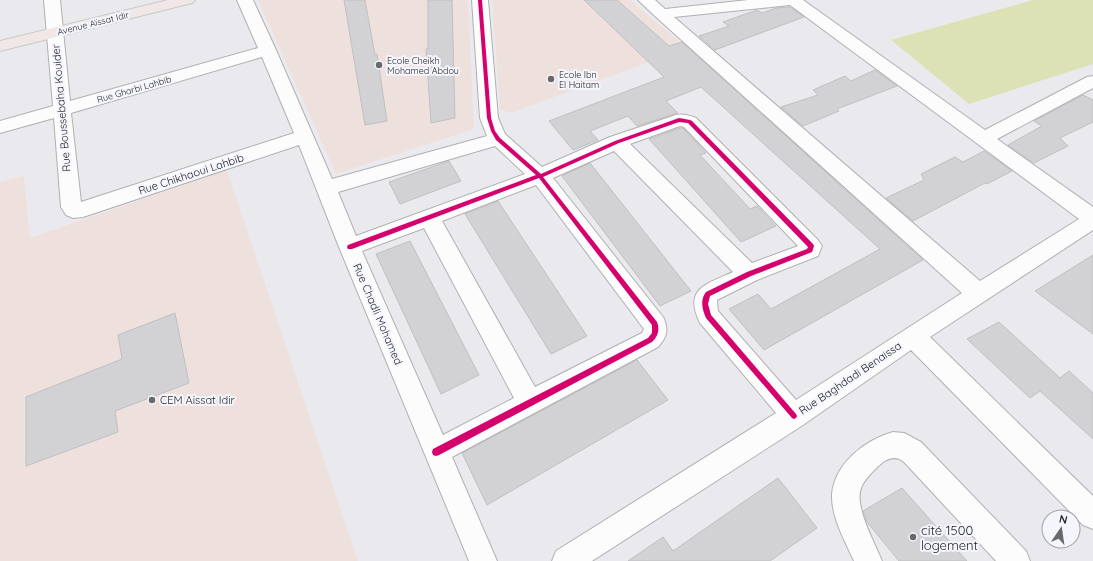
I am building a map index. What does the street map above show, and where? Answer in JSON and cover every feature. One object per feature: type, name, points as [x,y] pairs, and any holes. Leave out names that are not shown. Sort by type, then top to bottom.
[{"type":"main road","name":"Avenue Aïssat Idir","points":[[0,46],[187,0]]},
{"type":"street","name":"Rue Boussebaha Kouider","points":[[52,0],[71,207],[72,210],[78,211]]},
{"type":"street","name":"Rue Chadli Mohamed","points":[[245,0],[305,136],[350,247],[483,561]]},
{"type":"street","points":[[436,452],[650,340],[655,334],[656,328],[655,324],[540,176],[498,139],[493,131],[489,118],[480,0]]},
{"type":"street","points":[[646,0],[979,294]]},
{"type":"street","points":[[661,14],[699,5],[791,0],[984,138],[1093,219]]},
{"type":"street","name":"Rue Gharbi Lahbib","points":[[0,127],[268,50]]},
{"type":"street","points":[[984,138],[1093,81]]},
{"type":"street","points":[[350,247],[540,176],[617,142],[679,120],[690,122],[811,246],[810,250],[749,274],[706,297],[705,304],[708,316],[794,416]]},
{"type":"street","name":"Rue Chikhaoui Lahbib","points":[[78,211],[305,136]]},
{"type":"street","points":[[326,188],[498,139]]},
{"type":"street","points":[[617,142],[749,274]]},
{"type":"street","points":[[429,217],[530,403]]},
{"type":"street","name":"Rue Baghdadi Benaissa","points":[[566,561],[794,416],[913,336],[1093,219]]},
{"type":"street","points":[[913,336],[1093,515]]},
{"type":"street","points":[[868,561],[848,509],[846,494],[851,478],[858,467],[873,454],[893,445],[901,445],[907,448],[920,460],[1016,561]]},
{"type":"street","points":[[854,526],[885,561]]},
{"type":"shaded area","name":"Ecole Cheikh Mohamed Abdou","points":[[258,0],[468,0],[474,129],[336,174]]},
{"type":"shaded area","name":"Ecole Ibn El Haitam","points":[[492,0],[630,0],[687,48],[511,113],[500,109]]},
{"type":"shaded area","name":"CEM Aissat Idir","points":[[227,170],[358,561],[0,561],[0,182],[24,176],[30,238]]},
{"type":"green space","points":[[1033,0],[1093,0],[1093,64],[969,104],[891,40]]},
{"type":"building","points":[[344,0],[365,0],[375,55],[377,54],[387,121],[365,125]]},
{"type":"building","points":[[428,0],[452,0],[455,118],[431,123],[426,49],[428,49]]},
{"type":"building","points":[[584,0],[617,0],[669,46],[682,42],[923,260],[764,350],[729,309],[758,294],[771,309],[880,249],[701,87],[666,101],[678,113],[637,126],[628,116],[590,131],[598,140],[573,150],[549,121],[664,77]]},
{"type":"building","points":[[790,7],[804,17],[715,50],[699,36],[729,26],[723,22],[757,10],[762,13],[776,8]]},
{"type":"building","points":[[875,70],[897,86],[837,109],[839,111],[803,126],[781,107],[818,95],[813,90],[845,76],[851,81]]},
{"type":"building","points":[[1083,95],[1093,100],[1093,122],[1060,138],[1068,146],[1034,163],[1008,145],[1042,126],[1034,121]]},
{"type":"building","points":[[683,128],[706,153],[700,155],[750,209],[757,206],[776,226],[741,242],[649,139]]},
{"type":"building","points":[[984,151],[1012,171],[987,184],[985,183],[913,221],[886,198],[924,180],[921,174],[955,157],[963,162]]},
{"type":"building","points":[[449,161],[461,181],[400,204],[389,182]]},
{"type":"building","points":[[590,163],[691,291],[660,306],[562,176]]},
{"type":"building","points":[[498,201],[587,336],[551,354],[465,214]]},
{"type":"building","points":[[410,241],[479,375],[441,394],[376,254]]},
{"type":"building","points":[[1093,255],[1093,334],[1035,291]]},
{"type":"building","points":[[175,313],[189,383],[115,411],[118,432],[26,466],[26,397],[122,359],[118,335]]},
{"type":"building","points":[[999,322],[1060,378],[1069,371],[1093,393],[1093,439],[1040,391],[1030,398],[967,339]]},
{"type":"building","points":[[637,360],[668,400],[487,505],[462,453]]},
{"type":"building","points":[[778,478],[817,528],[770,561],[628,561],[663,537],[673,551]]},
{"type":"building","name":"cité 1500 logement","points":[[902,488],[967,561],[899,561],[867,522],[863,511]]},
{"type":"cycle path","points":[[436,452],[650,340],[656,331],[655,324],[540,176],[498,139],[493,131],[489,118],[480,0]]},
{"type":"cycle path","points":[[350,247],[540,176],[617,142],[679,120],[690,122],[811,246],[810,250],[749,274],[708,294],[705,304],[708,316],[794,416]]},
{"type":"place","name":"Ecole Cheikh Mohamed Abdou","points":[[379,65]]},
{"type":"place","name":"Ecole Ibn El Haitam","points":[[551,79]]},
{"type":"place","name":"CEM Aissat Idir","points":[[152,400]]},
{"type":"place","name":"cité 1500 logement","points":[[913,537]]}]
